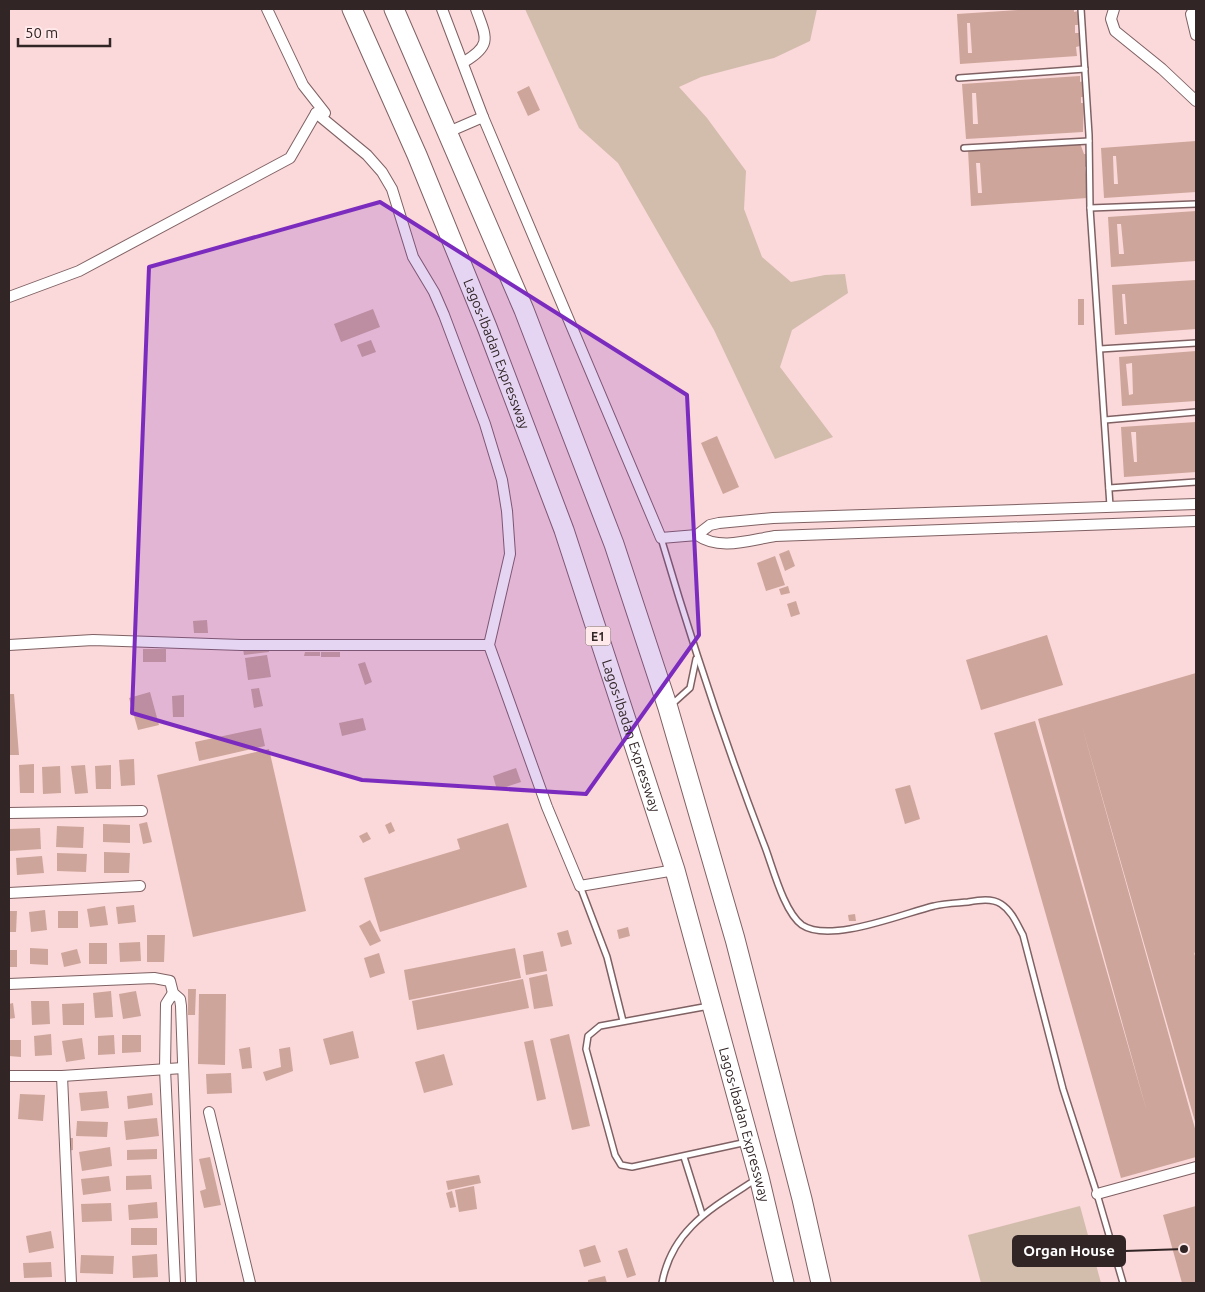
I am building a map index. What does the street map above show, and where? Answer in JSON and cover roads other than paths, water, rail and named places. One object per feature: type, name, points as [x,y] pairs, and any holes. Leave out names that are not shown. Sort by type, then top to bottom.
[{"type":"highway","name":"Lagos-Ibadan Expressway","points":[[352,9],[425,173],[564,530],[676,870],[750,1141],[784,1283]]},
{"type":"highway","points":[[394,9],[534,337],[614,544],[668,708],[735,939],[802,1199],[821,1283]]},
{"type":"street","points":[[267,9],[303,85],[325,113],[316,113]]},
{"type":"street","points":[[442,9],[464,62],[483,117],[661,538],[697,535],[710,525],[719,523],[773,518],[1196,504]]},
{"type":"street","points":[[464,62],[480,53],[485,46],[485,34],[476,9]]},
{"type":"street","points":[[1114,9],[1112,19],[1115,31],[1162,69],[1196,102]]},
{"type":"street","points":[[1195,9],[1191,14],[1196,35]]},
{"type":"street","points":[[9,297],[27,292],[79,271],[290,158],[316,113]]},
{"type":"street","points":[[316,113],[367,155],[382,172],[392,189],[413,257],[444,315],[485,424],[502,480],[507,510],[510,554],[489,645],[547,807],[580,886],[676,870]]},
{"type":"street","points":[[446,133],[483,117]]},
{"type":"street","points":[[697,535],[710,543],[721,544],[775,536],[1196,521]]},
{"type":"street","points":[[9,645],[93,640],[241,645],[489,645]]},
{"type":"street","points":[[9,813],[142,811]]},
{"type":"street","points":[[9,893],[140,886]]},
{"type":"street","points":[[9,984],[154,978],[170,981],[173,993],[180,999],[181,1006],[191,1283]]},
{"type":"street","points":[[173,993],[166,1004],[166,1069],[175,1283]]},
{"type":"street","points":[[9,1076],[62,1076],[183,1068]]},
{"type":"street","points":[[62,1076],[71,1283]]},
{"type":"street","points":[[209,1112],[250,1283]]},
{"type":"street","points":[[1098,1194],[1196,1167]]},
{"type":"lane","points":[[1081,9],[1089,141],[1090,208],[1110,507]]},
{"type":"lane","points":[[959,78],[1084,70]]},
{"type":"lane","points":[[964,148],[1089,141]]},
{"type":"lane","points":[[1090,208],[1196,204]]},
{"type":"lane","points":[[1100,349],[1196,344]]},
{"type":"lane","points":[[1105,420],[1196,412]]},
{"type":"lane","points":[[1109,488],[1196,482]]},
{"type":"lane","points":[[661,538],[696,656],[784,897],[793,915],[803,925],[830,931],[866,926],[936,905],[986,900],[1000,904],[1011,913],[1023,935],[1063,1088],[1098,1194],[1123,1283]]},
{"type":"lane","points":[[668,708],[690,688],[696,656]]},
{"type":"lane","points":[[580,886],[608,957],[623,1021]]},
{"type":"lane","points":[[712,1005],[600,1026],[588,1036],[586,1049],[615,1155],[621,1164],[632,1168],[750,1141]]},
{"type":"lane","points":[[684,1157],[702,1214]]},
{"type":"lane","points":[[662,1283],[666,1265],[677,1242],[702,1214],[759,1177]]},
{"type":"place","name":"Organ House","points":[[1184,1249]]}]
